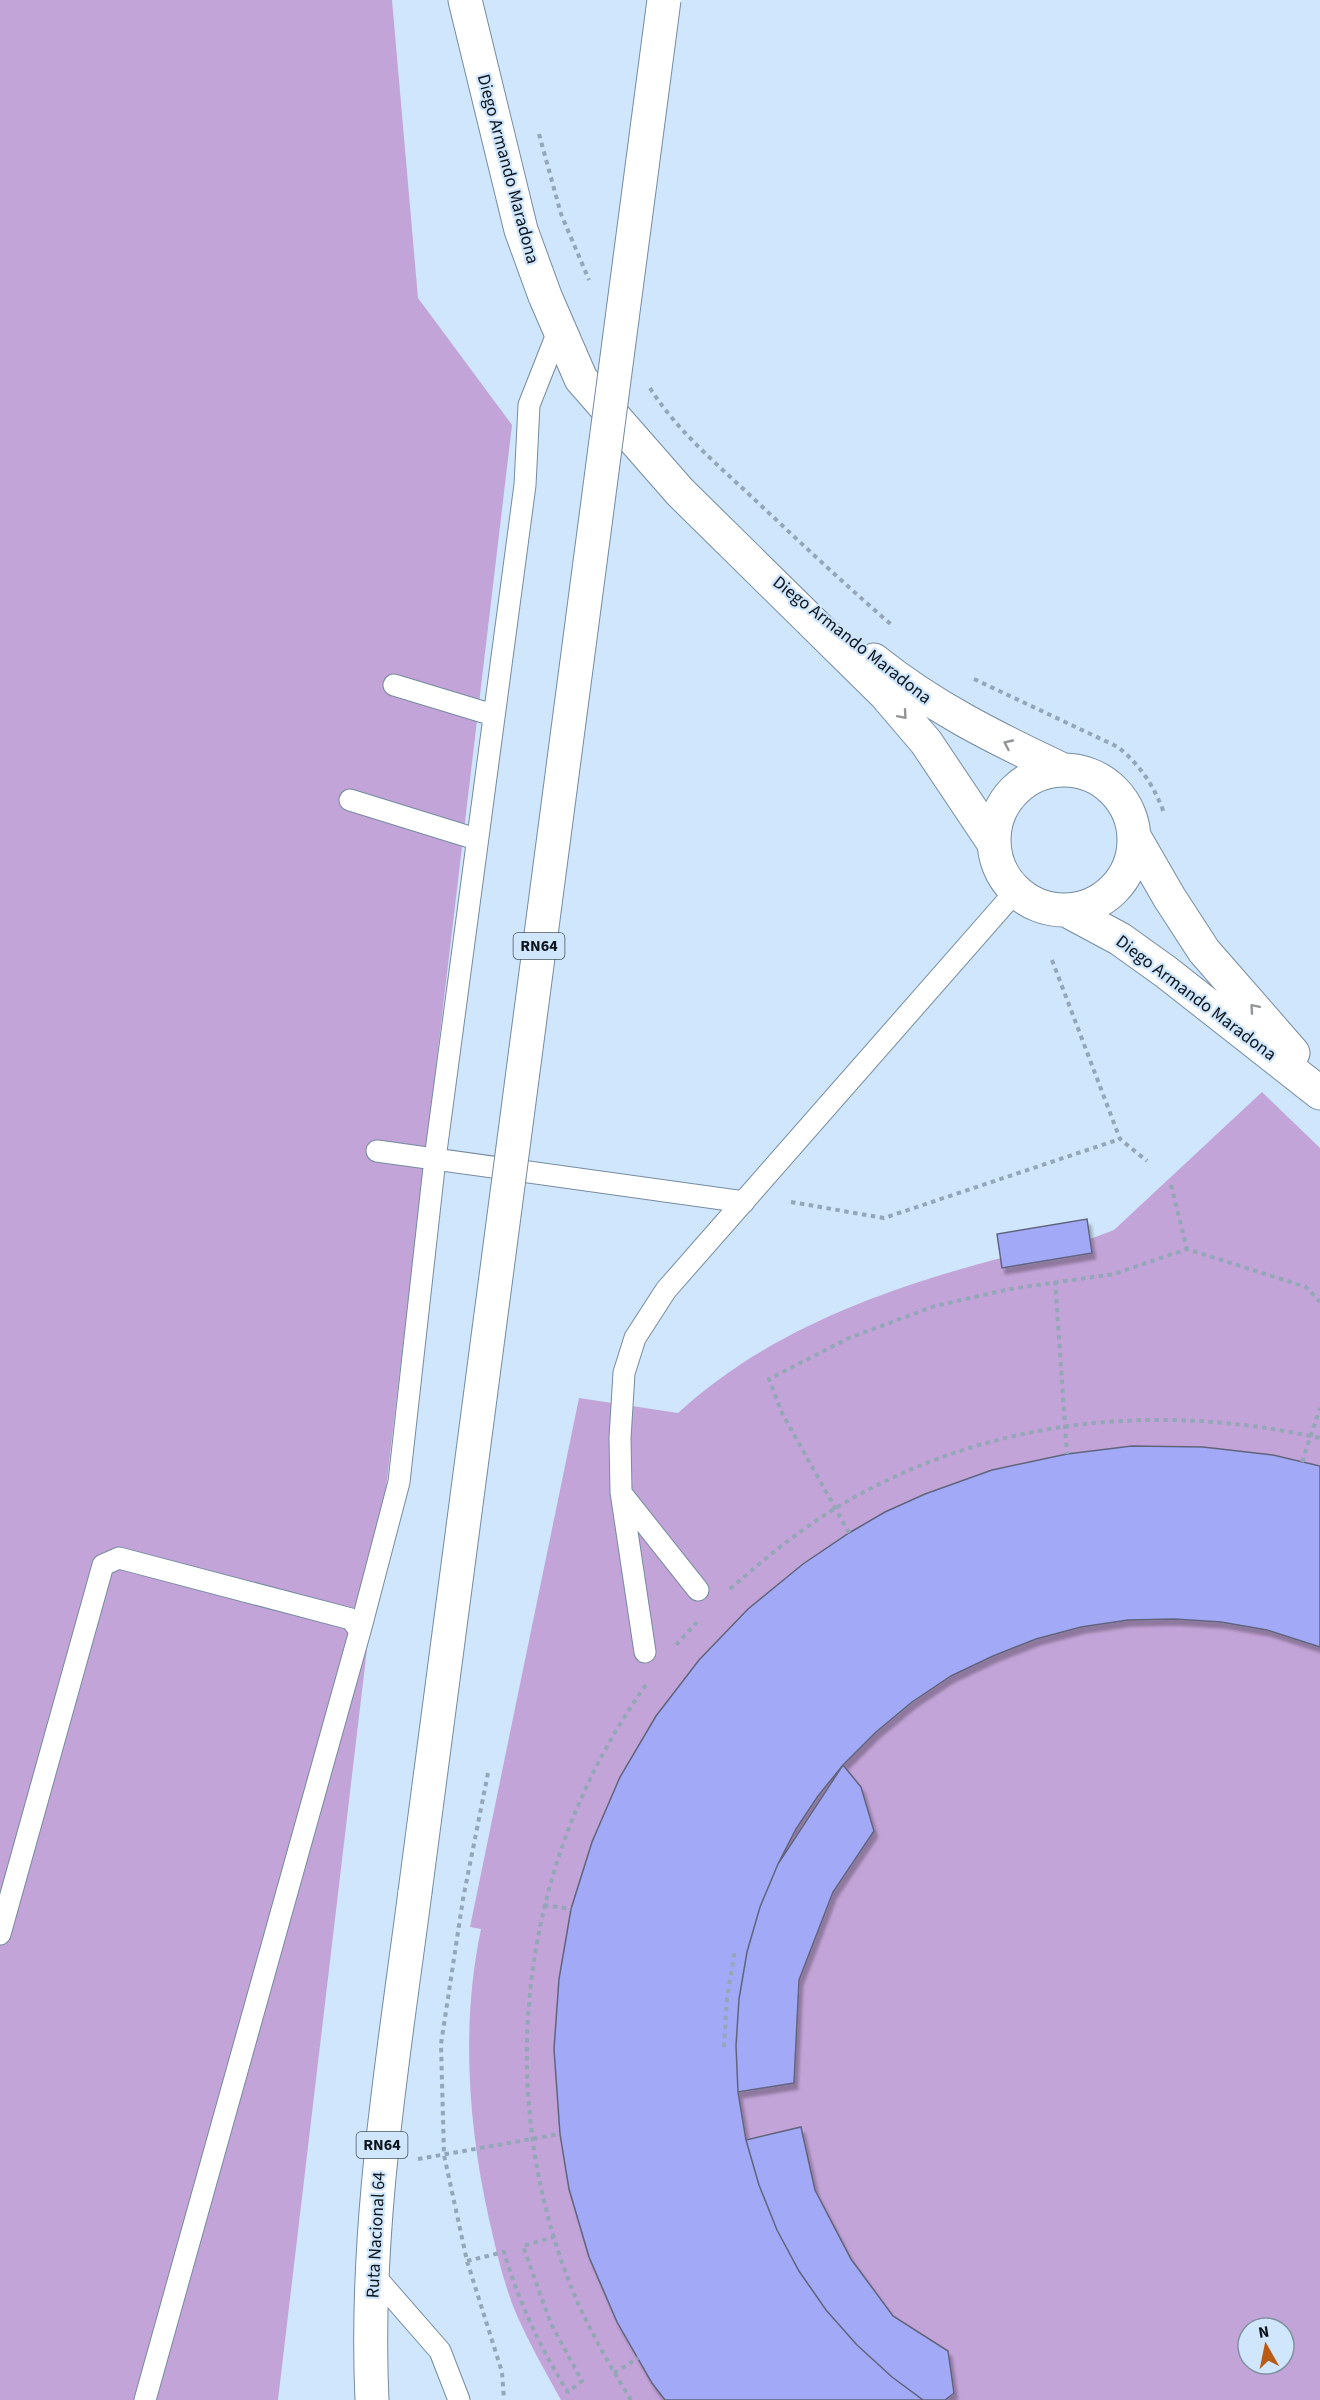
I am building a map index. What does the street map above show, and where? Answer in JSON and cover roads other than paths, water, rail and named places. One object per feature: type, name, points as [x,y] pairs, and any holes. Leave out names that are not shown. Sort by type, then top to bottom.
[{"type":"main road","name":"Diego Armando Maradona","points":[[465,0],[521,230],[544,296],[581,379],[680,492],[898,710],[926,742],[993,842]]},
{"type":"main road","name":"Ruta Nacional 64","points":[[372,2400],[372,2273],[379,2165],[664,0]]},
{"type":"main road","name":"Diego Armando Maradona","points":[[744,554],[896,678],[933,704],[1061,769],[1084,772],[1104,781],[1120,796],[1131,816],[1135,838],[1128,870],[1108,896],[1088,906],[1066,910],[1048,909],[1030,902],[1015,892],[1003,878],[996,861],[993,842],[995,820],[1005,801],[1020,784],[1040,774],[1061,769]]},
{"type":"main road","name":"Diego Armando Maradona","points":[[1135,838],[1204,951],[1320,1084]]},
{"type":"main road","name":"Diego Armando Maradona","points":[[1066,910],[1120,939],[1166,972],[1320,1093]]},
{"type":"lane","points":[[145,2400],[360,1631],[399,1482],[435,1160],[525,485],[529,405],[559,329]]},
{"type":"lane","points":[[394,685],[493,715]]},
{"type":"lane","points":[[350,800],[477,839]]},
{"type":"lane","points":[[645,1652],[621,1492],[620,1438],[624,1373],[635,1338],[666,1290],[1015,892]]},
{"type":"lane","points":[[377,1151],[744,1202]]},
{"type":"lane","points":[[621,1492],[698,1590]]},
{"type":"lane","points":[[0,1934],[103,1565],[119,1558],[351,1619],[360,1631]]},
{"type":"lane","points":[[372,2273],[440,2351],[459,2400]]}]
